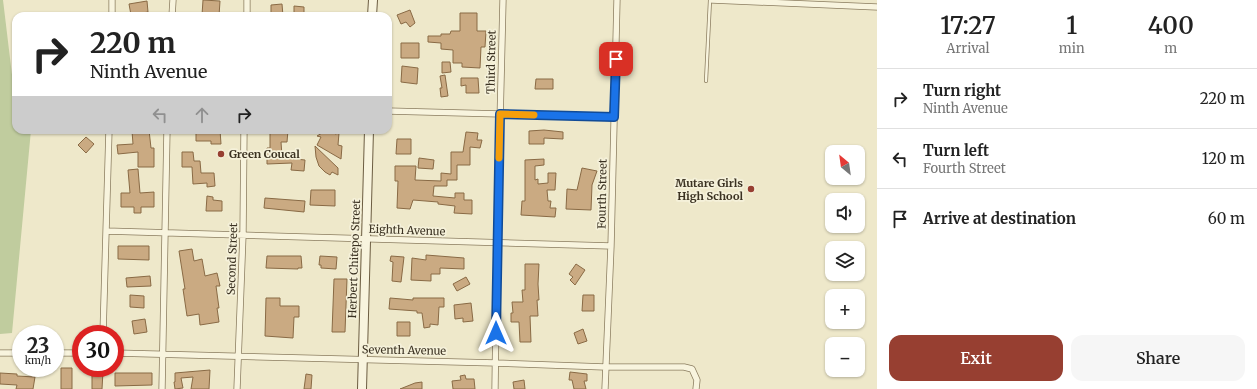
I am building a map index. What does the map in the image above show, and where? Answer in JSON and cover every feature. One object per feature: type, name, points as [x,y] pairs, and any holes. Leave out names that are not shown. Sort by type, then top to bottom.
[{"type":"main road","points":[[372,12],[373,0]]},
{"type":"main road","name":"Herbert Chitepo Street","points":[[362,389],[369,134]]},
{"type":"street","points":[[112,0],[112,12]]},
{"type":"street","points":[[172,12],[173,0]]},
{"type":"street","points":[[247,0],[247,12]]},
{"type":"street","name":"Third Street","points":[[495,389],[503,0]]},
{"type":"street","name":"Fourth Street","points":[[605,389],[611,246],[617,0]]},
{"type":"street","points":[[711,0],[877,7]]},
{"type":"street","points":[[392,111],[614,117]]},
{"type":"street","points":[[103,325],[109,134]]},
{"type":"street","points":[[162,389],[167,134]]},
{"type":"street","name":"Second Street","points":[[237,389],[243,234],[244,134]]},
{"type":"street","name":"Eighth Avenue","points":[[106,231],[611,246]]},
{"type":"street","points":[[0,353],[12,353]]},
{"type":"street","name":"Seventh Avenue","points":[[124,353],[605,367],[684,367],[692,369],[697,380],[696,389]]},
{"type":"lane","points":[[706,81],[711,0]]},
{"type":"green space","points":[[0,0],[3,0],[12,75],[12,134],[31,134],[12,333],[0,334]]},
{"type":"building","points":[[203,0],[220,1],[219,12],[202,12]]},
{"type":"building","points":[[147,1],[148,12],[130,12],[129,4]]},
{"type":"building","points":[[282,4],[283,12],[271,12],[271,5]]},
{"type":"building","points":[[294,6],[304,7],[304,12],[294,12]]},
{"type":"building","points":[[410,10],[415,23],[410,27],[406,22],[401,24],[397,15]]},
{"type":"building","points":[[460,13],[477,13],[477,31],[486,31],[485,47],[481,47],[480,68],[462,67],[462,63],[453,63],[453,50],[441,49],[441,43],[428,42],[428,36],[441,36],[441,34],[450,34],[451,31],[460,31]]},
{"type":"building","points":[[401,43],[419,43],[419,58],[401,58]]},
{"type":"building","points":[[442,62],[450,62],[451,72],[442,73]]},
{"type":"building","points":[[402,66],[418,68],[417,84],[401,82]]},
{"type":"building","points":[[445,75],[448,96],[441,97],[440,88],[442,88],[440,76]]},
{"type":"building","points":[[461,78],[478,78],[479,93],[466,93],[466,85],[461,86]]},
{"type":"building","points":[[536,79],[553,79],[553,89],[535,89]]},
{"type":"building","points":[[544,130],[563,132],[563,139],[544,138],[544,144],[529,144],[529,131]]},
{"type":"building","points":[[466,132],[478,133],[477,140],[482,140],[480,148],[470,147],[470,165],[457,165],[457,180],[447,180],[447,186],[434,186],[433,196],[455,198],[455,193],[464,193],[464,200],[472,200],[472,214],[454,213],[455,206],[438,204],[438,202],[413,200],[410,209],[397,208],[398,181],[395,181],[395,166],[416,166],[415,180],[441,181],[441,173],[451,174],[451,152],[463,152]]},
{"type":"building","points":[[132,134],[149,134],[151,148],[154,148],[154,167],[138,167],[138,152],[118,154],[117,145],[133,144]]},
{"type":"building","points":[[196,134],[220,134],[221,144],[211,144],[211,141],[196,141]]},
{"type":"building","points":[[270,134],[288,134],[287,142],[281,142],[282,156],[285,155],[285,158],[305,160],[304,171],[291,170],[292,163],[267,164],[267,148],[270,148]]},
{"type":"building","points":[[320,134],[339,134],[338,145],[342,146],[341,159],[317,145],[321,137],[317,136]]},
{"type":"building","points":[[86,137],[94,144],[86,153],[78,145]]},
{"type":"building","points":[[397,139],[411,139],[411,154],[396,154]]},
{"type":"building","points":[[315,146],[338,168],[338,175],[332,172],[330,175],[319,166]]},
{"type":"building","points":[[182,152],[193,152],[194,161],[200,161],[201,173],[214,173],[215,186],[207,187],[207,183],[193,184],[192,167],[182,167]]},
{"type":"building","points":[[419,158],[434,160],[433,169],[418,168]]},
{"type":"building","points":[[544,159],[544,165],[535,166],[535,180],[538,179],[538,184],[548,183],[548,173],[556,173],[555,190],[547,190],[548,201],[551,201],[550,208],[556,208],[555,217],[521,215],[522,201],[525,201],[525,160]]},
{"type":"building","points":[[582,168],[597,171],[592,185],[591,210],[566,209],[567,189],[577,190]]},
{"type":"building","points":[[138,169],[140,193],[154,192],[154,207],[141,207],[141,213],[134,213],[134,207],[121,207],[121,193],[130,193],[128,170]]},
{"type":"building","points":[[311,190],[335,190],[335,206],[310,205]]},
{"type":"building","points":[[207,196],[213,197],[213,200],[222,201],[222,211],[206,211]]},
{"type":"building","points":[[265,198],[305,201],[304,212],[264,208]]},
{"type":"building","points":[[118,246],[149,246],[149,260],[118,259]]},
{"type":"building","points":[[192,249],[194,261],[202,259],[205,276],[217,273],[220,286],[216,286],[219,322],[200,325],[199,314],[187,316],[183,289],[185,289],[179,251]]},
{"type":"building","points":[[426,255],[464,258],[464,269],[440,268],[440,274],[431,274],[431,281],[411,280],[412,258],[426,260]]},
{"type":"building","points":[[267,256],[301,256],[302,268],[266,268]]},
{"type":"building","points":[[320,256],[337,257],[336,269],[321,268],[321,265],[319,265]]},
{"type":"building","points":[[391,256],[404,257],[401,282],[392,281],[393,262],[390,261]]},
{"type":"building","points":[[525,264],[539,264],[539,300],[537,300],[538,316],[530,316],[531,342],[520,342],[519,322],[511,322],[511,313],[513,313],[512,302],[523,302],[522,290],[525,290]]},
{"type":"building","points":[[576,264],[585,270],[575,285],[570,280],[573,277],[569,274]]},
{"type":"building","points":[[150,276],[151,286],[127,287],[126,278]]},
{"type":"building","points":[[466,277],[470,284],[457,291],[453,284]]},
{"type":"building","points":[[334,279],[347,279],[345,332],[332,332]]},
{"type":"building","points":[[130,295],[144,296],[144,308],[130,307]]},
{"type":"building","points":[[583,295],[594,295],[594,311],[582,311]]},
{"type":"building","points":[[266,298],[280,298],[280,306],[299,306],[299,317],[294,317],[293,338],[265,336]]},
{"type":"building","points":[[390,298],[413,300],[413,298],[444,298],[444,307],[439,307],[438,325],[430,324],[430,327],[424,328],[422,313],[417,313],[417,311],[389,309]]},
{"type":"building","points":[[471,303],[473,321],[463,322],[463,318],[455,319],[454,305]]},
{"type":"building","points":[[145,319],[147,332],[134,334],[132,321]]},
{"type":"building","points":[[397,322],[410,322],[410,336],[397,336]]},
{"type":"building","points":[[583,329],[587,341],[578,344],[574,333]]},
{"type":"building","points":[[64,368],[72,368],[72,389],[61,389],[61,377],[64,377]]},
{"type":"building","points":[[210,370],[209,389],[191,389],[193,377],[181,378],[183,388],[175,389],[175,373]]},
{"type":"building","points":[[570,372],[587,374],[587,381],[584,381],[586,389],[574,389],[572,380],[569,380]]},
{"type":"building","points":[[0,373],[12,374],[12,377],[35,377],[33,389],[16,389],[17,385],[0,384]]},
{"type":"building","points":[[124,373],[152,373],[152,385],[115,386],[115,377],[124,377]]},
{"type":"building","points":[[306,374],[312,375],[311,389],[304,389]]},
{"type":"building","points":[[465,375],[466,379],[474,379],[475,389],[453,389],[452,381],[461,380],[460,376]]},
{"type":"building","points":[[92,377],[103,377],[102,389],[92,389]]},
{"type":"building","points":[[524,380],[525,389],[514,389],[513,382]]},
{"type":"building","points":[[422,382],[422,389],[400,389],[415,383]]},
{"type":"slow traffic","points":[[499,158],[500,114],[534,115]]},
{"type":"place","name":"Green Coucal","points":[[221,154]]},
{"type":"place","name":"Mutare Girls High School","points":[[751,189]]},
{"type":"route","points":[[496,333],[500,114],[614,117],[616,59]]}]
